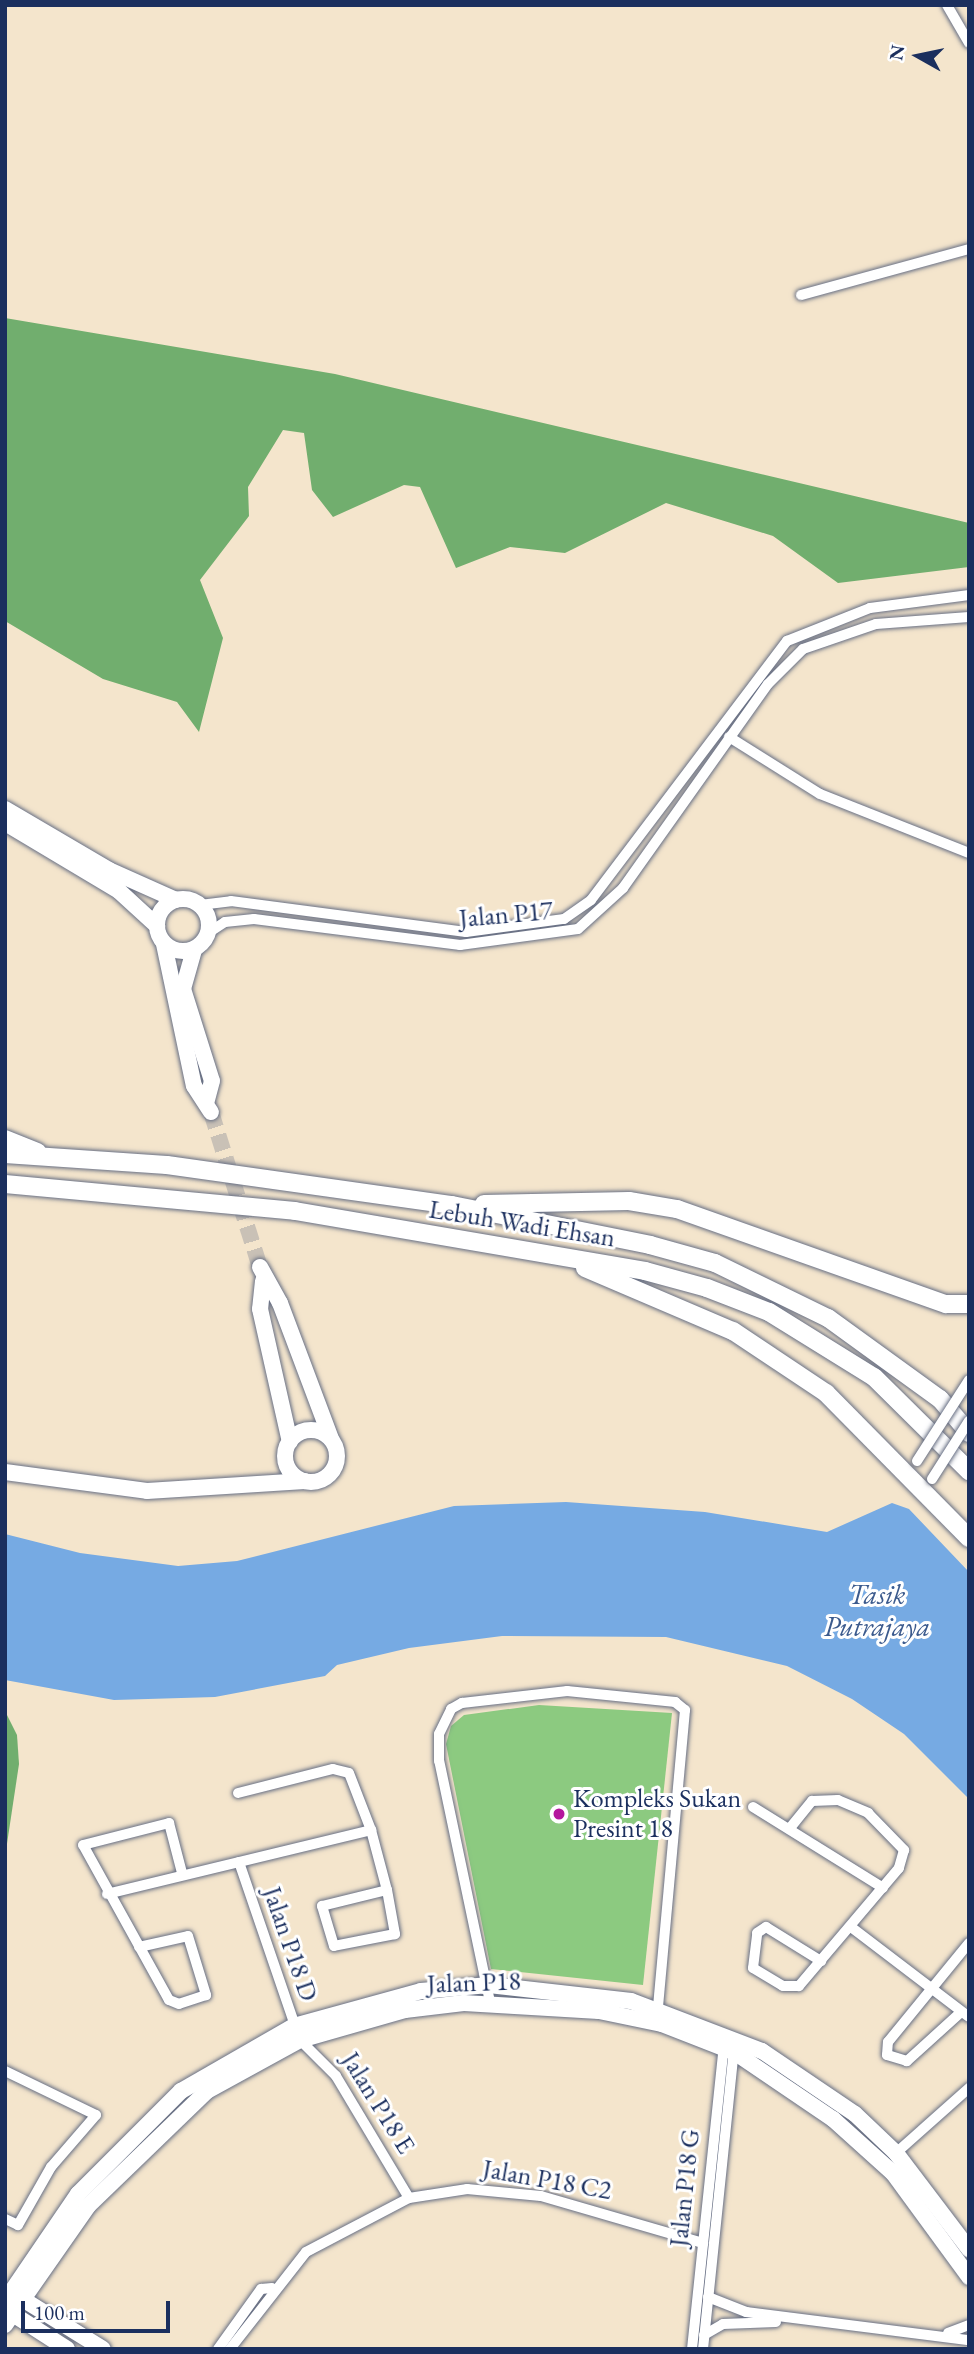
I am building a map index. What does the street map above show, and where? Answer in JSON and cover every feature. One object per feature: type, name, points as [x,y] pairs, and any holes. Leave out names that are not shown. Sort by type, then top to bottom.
[{"type":"main road","points":[[5,1139],[41,1153]]},
{"type":"main road","name":"Lebuh Wadi Ehsan","points":[[5,1154],[41,1153],[452,1205],[650,1245],[764,1285],[828,1318],[940,1399],[969,1433]]},
{"type":"main road","name":"Lebuh Wadi Ehsan","points":[[5,1184],[295,1211],[645,1271],[769,1312],[874,1377],[969,1471]]},
{"type":"main road","points":[[452,1205],[629,1201],[677,1209],[946,1304],[969,1304]]},
{"type":"main road","points":[[538,1251],[733,1331],[826,1394],[969,1538]]},
{"type":"street","points":[[947,5],[969,43]]},
{"type":"street","points":[[801,295],[969,249]]},
{"type":"street","name":"Jalan P17","points":[[200,905],[231,901],[466,932],[564,919],[592,900],[761,667],[792,636],[870,608],[969,595]]},
{"type":"street","points":[[792,636],[803,649],[876,624],[969,617]]},
{"type":"street","name":"Jalan P17","points":[[208,933],[225,922],[254,919],[460,945],[561,936],[610,904],[729,737],[803,649]]},
{"type":"street","points":[[729,737],[820,794],[969,853]]},
{"type":"street","points":[[5,809],[109,870],[176,900],[200,905],[208,933],[194,950],[183,989],[212,1081],[209,1106],[194,1086],[164,944],[157,926],[119,891],[5,823]]},
{"type":"street","points":[[157,926],[162,910],[176,900]]},
{"type":"street","points":[[164,944],[178,951],[194,950]]},
{"type":"street","points":[[5,1472],[147,1491],[271,1484],[305,1481],[325,1478],[335,1466],[331,1439],[280,1303],[261,1274],[260,1309],[293,1474],[305,1481]]},
{"type":"street","points":[[907,1475],[969,1380]]},
{"type":"street","points":[[924,1493],[969,1421]]},
{"type":"street","points":[[271,1484],[288,1449],[310,1430],[331,1439]]},
{"type":"street","points":[[490,2002],[489,1985],[437,1748],[451,1709],[476,1699],[568,1691],[675,1702],[686,1719],[658,2008]]},
{"type":"street","points":[[238,1793],[340,1769],[353,1777],[371,1830],[387,1890],[396,1934],[337,1949],[322,1906],[387,1890]]},
{"type":"street","points":[[790,1828],[816,1800],[852,1803],[868,1813],[904,1850],[883,1888],[800,1986],[783,1986],[753,1968],[755,1937],[766,1927],[821,1961]]},
{"type":"street","points":[[753,1807],[883,1888]]},
{"type":"street","points":[[139,1947],[188,1936],[206,1995],[172,2004],[83,1851],[90,1839],[169,1823],[182,1873]]},
{"type":"street","points":[[107,1894],[182,1873],[371,1830]]},
{"type":"street","name":"Jalan P18 D","points":[[239,1862],[297,2033]]},
{"type":"street","points":[[851,1927],[927,1991],[965,2015],[907,2061],[894,2062],[888,2042],[927,1991],[969,1943]]},
{"type":"street","name":"Jalan P18","points":[[10,2304],[126,2163],[207,2091],[297,2033],[421,1991],[489,1985],[658,2008],[823,2090],[896,2153],[969,2249]]},
{"type":"street","name":"Jalan P18","points":[[297,2033],[405,2010],[490,2002],[600,2011],[729,2042],[833,2119],[893,2173],[969,2277]]},
{"type":"street","name":"Jalan P18 E","points":[[297,2033],[336,2076],[409,2198]]},
{"type":"street","name":"Jalan P18 G","points":[[692,2349],[729,2042]]},
{"type":"street","name":"Jalan P18 G","points":[[703,2349],[729,2042]]},
{"type":"street","points":[[5,2071],[96,2115],[51,2168],[18,2225],[5,2219]]},
{"type":"street","points":[[896,2153],[969,2088]]},
{"type":"street","name":"Jalan P18 C2","points":[[230,2349],[272,2288],[324,2240],[409,2198],[467,2189],[541,2196],[703,2243]]},
{"type":"street","points":[[218,2349],[261,2289],[272,2288]]},
{"type":"street","points":[[708,2297],[725,2307],[817,2323]]},
{"type":"street","points":[[10,2304],[67,2349]]},
{"type":"street","points":[[10,2304],[103,2349]]},
{"type":"street","points":[[704,2335],[723,2324],[817,2323],[948,2333],[969,2340]]},
{"type":"street","points":[[948,2333],[969,2325]]},
{"type":"green space","points":[[5,318],[335,374],[969,523],[969,567],[838,583],[773,536],[666,503],[565,553],[510,547],[456,568],[420,487],[404,485],[333,517],[312,490],[304,433],[283,430],[248,487],[249,516],[200,580],[223,638],[199,732],[177,702],[103,679],[5,621]]},
{"type":"green space","name":"Kompleks Sukan Presint 18","points":[[539,1705],[672,1713],[643,1985],[491,1969],[446,1744],[451,1726],[464,1715]]},
{"type":"green space","points":[[5,1711],[17,1735],[19,1764],[5,1857]]},
{"type":"water","name":"Tasik Putrajaya","points":[[566,1502],[705,1512],[827,1532],[892,1503],[909,1509],[969,1572],[969,1799],[904,1734],[852,1699],[787,1666],[666,1637],[502,1636],[409,1648],[337,1665],[325,1676],[215,1697],[114,1700],[5,1680],[5,1534],[80,1553],[178,1566],[237,1561],[454,1506]]},
{"type":"tunnel","points":[[211,1112],[260,1267]]},
{"type":"place","name":"Kompleks Sukan Presint 18","points":[[559,1814]]}]
